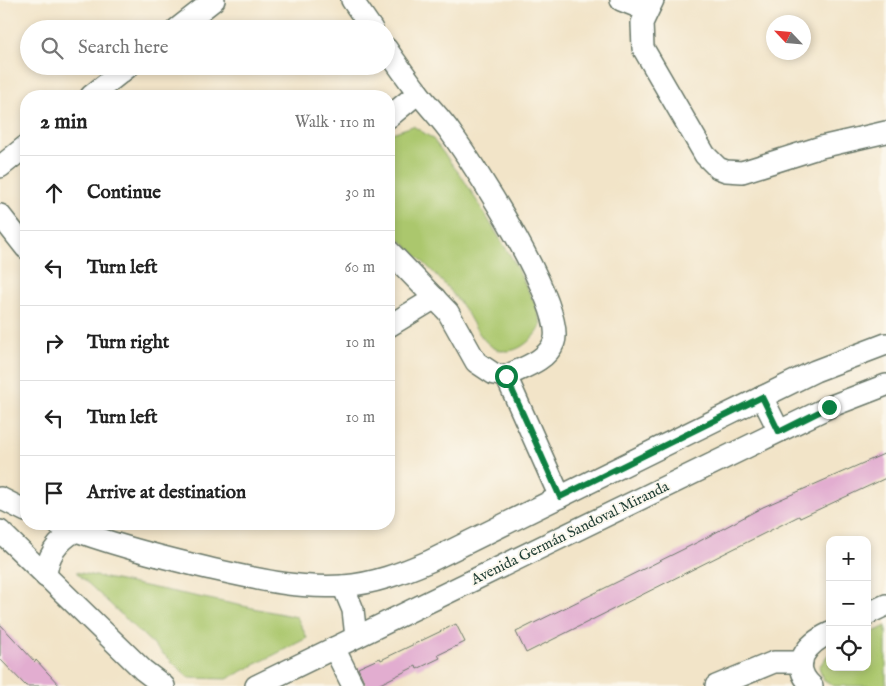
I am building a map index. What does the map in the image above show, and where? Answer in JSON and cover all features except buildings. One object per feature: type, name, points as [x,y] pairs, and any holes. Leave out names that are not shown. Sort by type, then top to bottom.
[{"type":"street","points":[[188,20],[214,0]]},
{"type":"street","points":[[352,0],[366,20]]},
{"type":"street","points":[[621,0],[649,5],[640,35],[643,48],[705,155],[718,168],[726,171],[742,172],[821,147],[886,132]]},
{"type":"street","points":[[395,61],[418,93],[451,132],[497,205],[535,272],[553,317],[556,333],[549,351],[542,358],[506,376],[494,374],[476,362],[469,354],[458,328],[435,298],[395,257]]},
{"type":"street","points":[[98,90],[117,75]]},
{"type":"street","points":[[395,112],[418,93]]},
{"type":"street","points":[[0,167],[20,151]]},
{"type":"street","points":[[0,215],[20,240]]},
{"type":"street","points":[[395,322],[435,298]]},
{"type":"street","points":[[77,530],[174,560],[232,574],[312,586],[343,586],[379,580],[405,572],[823,367],[886,344]]},
{"type":"street","points":[[506,376],[560,497]]},
{"type":"street","name":"Avenida Germán Sandoval Miranda","points":[[256,686],[829,407],[886,385]]},
{"type":"street","points":[[762,397],[779,432]]},
{"type":"street","points":[[0,498],[20,507]]},
{"type":"street","points":[[46,578],[46,568],[53,551],[67,536],[67,530]]},
{"type":"street","points":[[0,531],[46,578],[143,670],[164,686]]},
{"type":"street","points":[[343,586],[353,610],[356,637]]},
{"type":"street","points":[[871,612],[886,605]]},
{"type":"street","points":[[812,686],[804,677],[802,662],[807,648],[812,642],[826,634]]},
{"type":"street","points":[[334,648],[353,686]]},
{"type":"street","points":[[716,686],[774,662],[802,662]]},
{"type":"green space","points":[[413,126],[432,138],[464,180],[513,260],[537,308],[541,325],[534,336],[524,345],[506,351],[494,348],[489,344],[450,290],[395,235],[395,132]]},
{"type":"green space","points":[[76,572],[297,617],[307,638],[227,679],[189,678]]},
{"type":"green space","points":[[886,626],[886,686],[834,686],[823,679],[819,667],[826,657],[826,671],[871,671],[871,633]]},
{"type":"route","points":[[506,376],[560,497],[762,397],[779,432],[829,407]]}]
